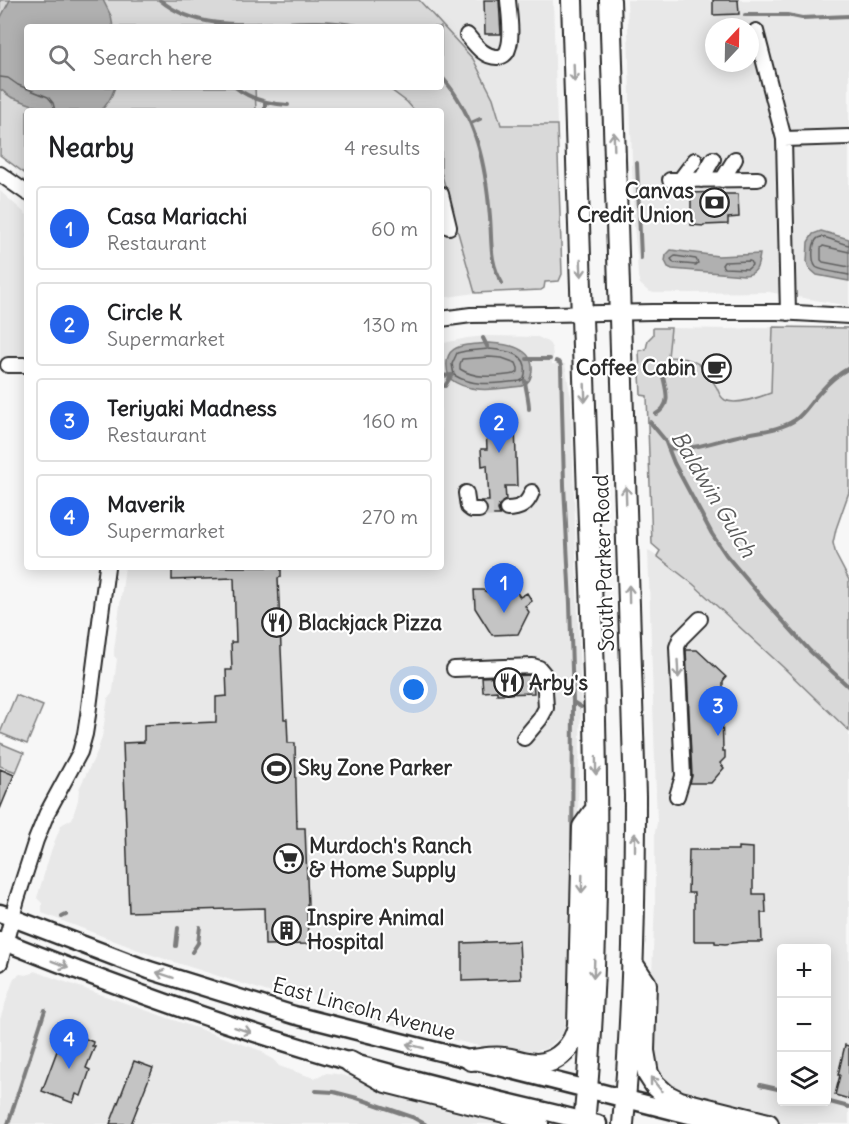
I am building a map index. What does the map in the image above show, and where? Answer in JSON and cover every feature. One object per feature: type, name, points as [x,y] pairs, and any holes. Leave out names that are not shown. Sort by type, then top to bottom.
[{"type":"highway","name":"South Parker Road","points":[[572,0],[597,809],[595,935],[587,1089],[589,1123]]},
{"type":"highway","name":"South Parker Road","points":[[610,0],[635,785],[633,963],[622,1124]]},
{"type":"highway","points":[[471,1060],[503,1057],[527,1063],[544,1063],[560,1055],[573,1041],[578,1025],[583,826],[597,809]]},
{"type":"highway","points":[[633,963],[646,984],[644,1051],[648,1074],[655,1085],[666,1095],[680,1102],[768,1124]]},
{"type":"highway","points":[[350,1062],[386,1082],[524,1117],[538,1124]]},
{"type":"main road","name":"East Lincoln Avenue","points":[[6,916],[112,957],[306,1019],[725,1124]]},
{"type":"main road","points":[[3,941],[106,982],[254,1033],[350,1062],[589,1123]]},
{"type":"street","points":[[467,34],[484,53],[495,57],[506,53],[509,43],[508,0]]},
{"type":"street","points":[[759,43],[784,139],[788,312]]},
{"type":"street","points":[[784,139],[849,137]]},
{"type":"street","points":[[701,180],[713,159]]},
{"type":"street","points":[[722,180],[735,159]]},
{"type":"street","points":[[695,160],[675,180],[758,179]]},
{"type":"street","points":[[0,174],[24,191]]},
{"type":"street","points":[[444,208],[448,227]]},
{"type":"street","points":[[444,319],[471,315],[583,313],[788,312],[849,316]]},
{"type":"street","points":[[8,365],[24,365]]},
{"type":"street","points":[[507,509],[522,507],[532,492]]},
{"type":"street","points":[[466,493],[468,507],[472,510],[479,510]]},
{"type":"street","points":[[0,963],[6,916],[38,835],[77,757],[85,734],[107,570]]},
{"type":"street","points":[[676,796],[683,776],[677,647],[679,640],[700,619]]},
{"type":"street","points":[[454,669],[533,666],[541,670],[544,676],[545,711],[524,738]]},
{"type":"shaded area","points":[[0,0],[419,0],[441,24],[24,24],[24,90],[255,90],[256,108],[24,108],[24,173],[0,155]]},
{"type":"shaded area","points":[[419,0],[553,0],[557,125],[501,125],[493,98],[473,59],[444,27],[444,24],[441,24]]},
{"type":"shaded area","points":[[627,0],[849,0],[849,306],[769,292],[654,293],[640,284]]},
{"type":"shaded area","points":[[444,27],[473,59],[493,98],[501,125],[557,125],[562,274],[559,281],[545,282],[541,290],[475,293],[444,183],[444,108],[412,108],[391,90],[444,90]]},
{"type":"shaded area","points":[[255,90],[391,90],[412,108],[256,108]]},
{"type":"shaded area","points":[[444,183],[475,293],[444,298]]},
{"type":"shaded area","points":[[0,191],[24,212],[24,357],[8,357],[8,367],[0,366]]},
{"type":"shaded area","points":[[773,327],[772,393],[754,399],[726,401],[720,396],[710,379],[668,358],[671,328]]},
{"type":"shaded area","points":[[773,327],[849,328],[849,492],[833,543],[836,555],[849,580],[849,731],[693,584],[657,556],[660,551],[652,544],[647,396],[641,395],[639,351],[646,349],[648,340],[653,335],[653,328],[671,328],[668,357],[678,357],[698,364],[708,373],[723,399],[735,402],[755,399],[771,393]]},
{"type":"shaded area","points":[[538,337],[549,343],[552,348],[552,364],[565,364],[571,398],[581,707],[578,915],[567,914],[570,931],[565,1027],[558,1039],[545,1049],[530,1052],[520,1050],[519,1056],[357,1016],[345,1012],[336,1001],[302,992],[292,996],[281,996],[149,954],[42,913],[42,903],[37,898],[61,825],[72,819],[79,789],[102,737],[108,698],[113,690],[117,659],[114,656],[114,650],[125,570],[444,570],[444,343],[467,338]]},
{"type":"shaded area","points":[[648,550],[682,575],[849,731],[849,1124],[786,1124],[695,1101],[678,1095],[656,1074],[649,1047],[655,902],[657,823]]},
{"type":"shaded area","points":[[16,695],[43,706],[27,744],[0,733]]},
{"type":"shaded area","points":[[0,743],[24,753],[16,772],[0,766]]},
{"type":"shaded area","points":[[34,971],[262,1051],[279,1066],[314,1078],[327,1073],[337,1074],[509,1117],[524,1124],[0,1124],[0,1019],[14,978]]},
{"type":"water","points":[[10,0],[103,0],[112,24],[24,24],[24,90],[114,90],[105,106],[103,108],[41,108],[11,97],[0,89],[0,19]]},
{"type":"water","points":[[821,231],[849,239],[849,281],[817,275],[809,268],[808,242],[813,234]]},
{"type":"water","points":[[671,250],[718,256],[760,254],[754,272],[744,275],[672,269],[665,261],[666,255]]},
{"type":"water","points":[[489,343],[518,348],[529,357],[532,374],[528,382],[522,386],[475,389],[449,378],[447,358],[455,348]]},
{"type":"building","points":[[484,0],[499,0],[501,34],[485,34]]},
{"type":"building","points":[[713,0],[738,0],[739,14],[713,15]]},
{"type":"building","name":"Canvas Credit Union","points":[[721,192],[720,194],[738,194],[739,217],[728,218],[728,224],[691,225],[691,193]]},
{"type":"building","points":[[515,426],[517,486],[505,486],[506,500],[499,505],[500,515],[486,515],[487,506],[480,501],[489,501],[487,465],[482,466],[481,449],[487,449],[486,427]]},
{"type":"building","points":[[172,570],[281,570],[281,577],[278,578],[284,719],[287,719],[288,743],[295,743],[297,828],[305,828],[308,944],[265,945],[264,908],[129,912],[123,743],[144,742],[144,725],[216,722],[216,697],[227,696],[226,670],[232,670],[231,642],[236,642],[234,578],[172,580]]},
{"type":"building","points":[[474,590],[516,591],[520,597],[527,593],[532,601],[525,606],[529,612],[518,634],[492,635],[475,608]]},
{"type":"building","points":[[686,650],[697,650],[726,677],[723,681],[722,706],[725,758],[720,763],[724,768],[711,783],[690,783],[692,776]]},
{"type":"building","name":"Arby's","points":[[532,675],[534,693],[483,692],[482,677]]},
{"type":"building","points":[[0,769],[14,775],[0,809]]},
{"type":"building","points":[[738,847],[753,848],[753,894],[765,894],[766,913],[761,913],[762,942],[725,944],[715,943],[715,941],[694,941],[694,893],[688,893],[689,850],[738,850]]},
{"type":"building","points":[[519,941],[521,979],[462,981],[462,943]]},
{"type":"building","points":[[63,1035],[82,1042],[84,1038],[93,1042],[92,1046],[95,1046],[86,1068],[90,1070],[81,1096],[76,1094],[73,1103],[42,1091]]},
{"type":"building","points":[[845,1045],[849,1046],[849,1099],[835,1095]]},
{"type":"building","points":[[134,1061],[153,1068],[131,1124],[110,1124]]},
{"type":"waterway","name":"Baldwin Gulch","points":[[160,0],[177,11],[196,18],[215,23],[235,24]]},
{"type":"waterway","points":[[745,15],[787,15],[802,18],[849,16]]},
{"type":"waterway","name":"Baldwin Gulch","points":[[256,24],[297,22],[346,24]]},
{"type":"waterway","name":"Baldwin Gulch","points":[[235,24],[256,24]]},
{"type":"waterway","name":"Baldwin Gulch","points":[[444,80],[463,107],[477,142],[486,179],[493,259],[502,283]]},
{"type":"waterway","points":[[240,90],[260,100],[288,105]]},
{"type":"waterway","points":[[265,102],[265,108]]},
{"type":"waterway","points":[[471,123],[480,119]]},
{"type":"waterway","points":[[637,163],[641,258]]},
{"type":"waterway","points":[[483,338],[488,348]]},
{"type":"waterway","points":[[527,359],[550,359]]},
{"type":"waterway","points":[[556,361],[561,367],[570,603],[573,702],[572,863]]},
{"type":"waterway","points":[[668,448],[696,447],[789,423],[802,414],[830,382],[849,368]]},
{"type":"waterway","points":[[444,376],[452,375]]},
{"type":"waterway","points":[[445,386],[451,376]]},
{"type":"waterway","points":[[656,414],[666,402],[663,376]]},
{"type":"waterway","points":[[525,381],[529,409]]},
{"type":"waterway","name":"Baldwin Gulch","points":[[650,422],[665,440],[674,463],[712,534],[726,555],[810,651],[849,687]]},
{"type":"waterway","points":[[573,702],[581,707]]},
{"type":"waterway","points":[[62,917],[66,915]]},
{"type":"waterway","points":[[192,952],[198,943],[200,927]]},
{"type":"waterway","points":[[176,946],[178,928]]},
{"type":"waterway","points":[[276,986],[282,988]]},
{"type":"waterway","points":[[345,1002],[354,1008],[356,1013]]},
{"type":"waterway","points":[[8,1124],[45,1010]]},
{"type":"waterway","points":[[760,1085],[777,1089]]},
{"type":"waterway","points":[[316,1091],[334,1092],[357,1098],[412,1117],[425,1124]]},
{"type":"waterway","points":[[831,1102],[849,1107]]},
{"type":"tunnel","points":[[479,510],[507,509]]},
{"type":"place","name":"Canvas Credit Union","points":[[715,203]]},
{"type":"place","name":"Coffee Cabin","points":[[717,368]]},
{"type":"place","name":"Circle K","points":[[499,453]]},
{"type":"place","name":"Casa Mariachi","points":[[504,613]]},
{"type":"place","name":"Blackjack Pizza","points":[[277,623]]},
{"type":"place","name":"Arby's","points":[[508,683]]},
{"type":"place","name":"Teriyaki Madness","points":[[718,736]]},
{"type":"place","name":"Sky Zone Parker","points":[[277,768]]},
{"type":"place","name":"Murdoch's Ranch & Home Supply","points":[[288,858]]},
{"type":"place","name":"Inspire Animal Hospital","points":[[286,930]]},
{"type":"place","name":"Maverik","points":[[69,1069]]}]
